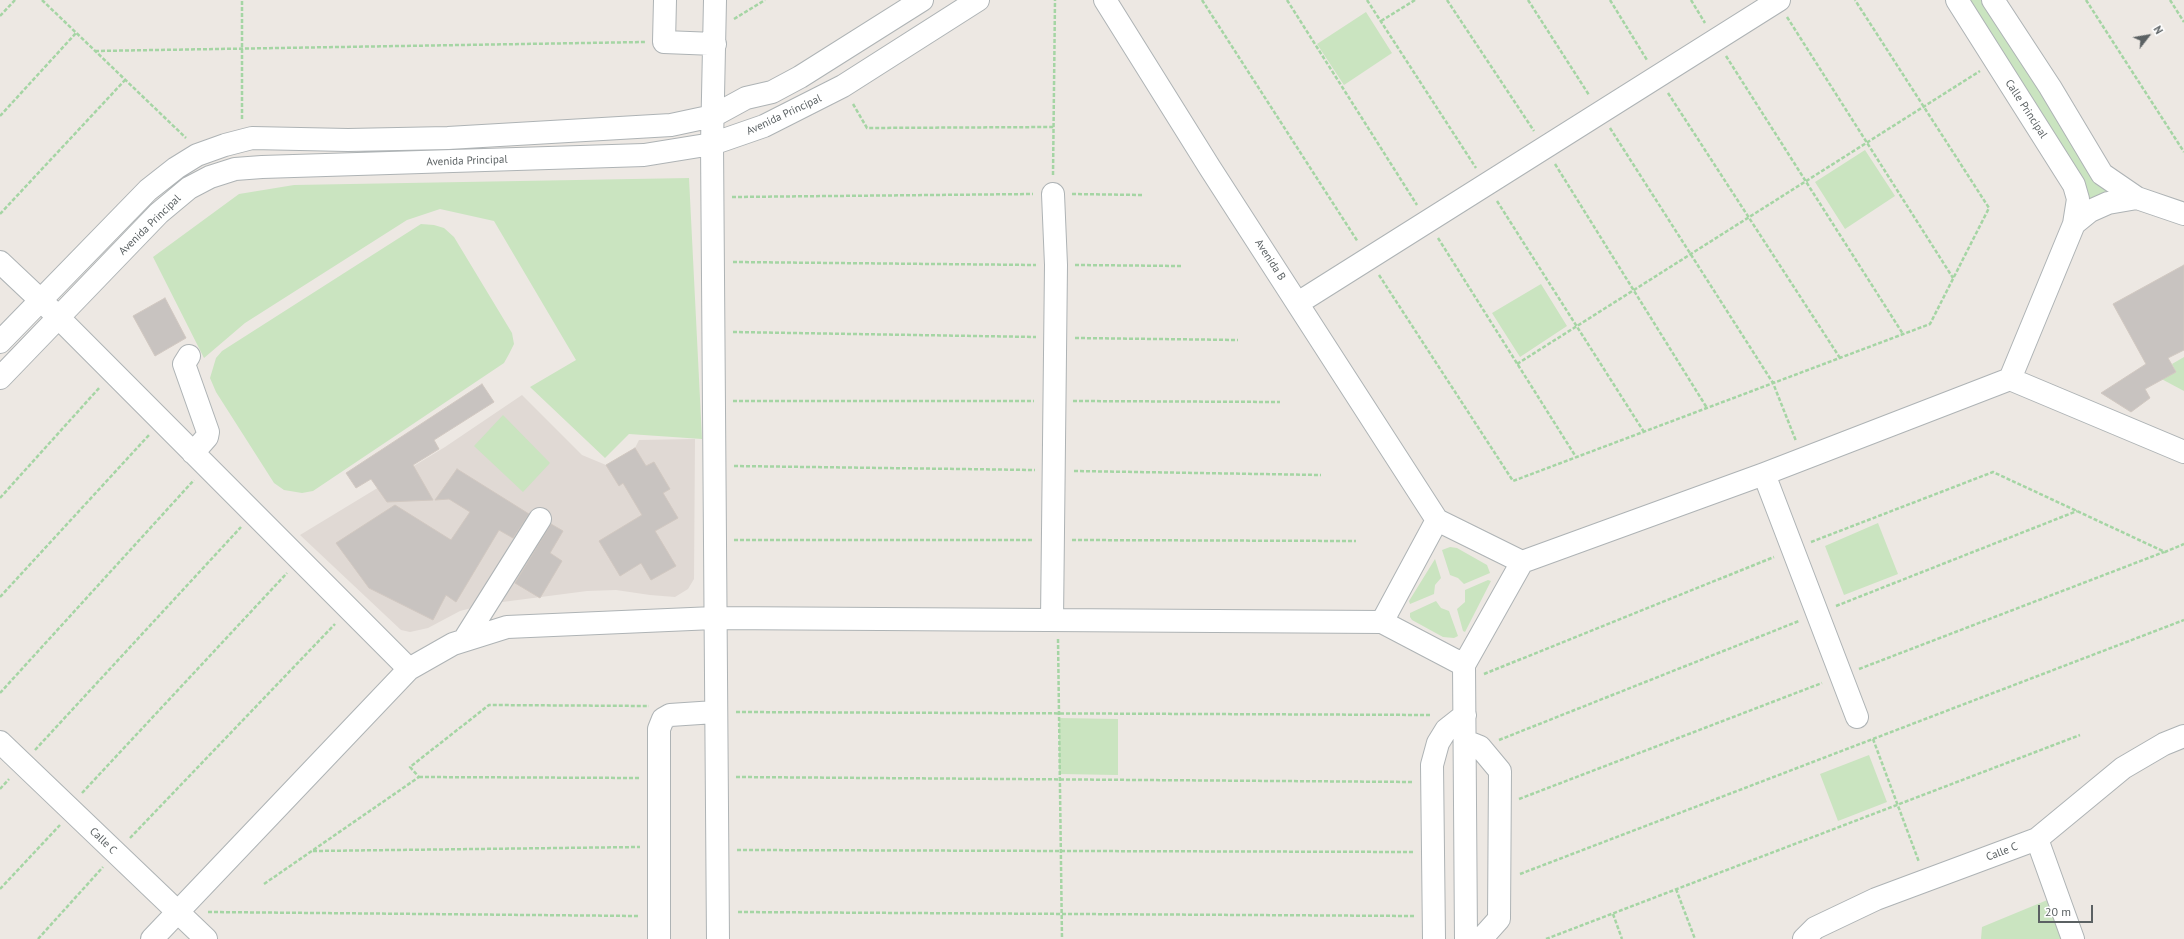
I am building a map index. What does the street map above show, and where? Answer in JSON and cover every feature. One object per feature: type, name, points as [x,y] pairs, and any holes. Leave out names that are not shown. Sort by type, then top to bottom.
[{"type":"street","points":[[665,0],[664,42],[715,37]]},
{"type":"street","points":[[715,0],[712,144],[712,332],[718,939]]},
{"type":"street","points":[[0,342],[148,190],[176,168],[202,153],[252,138],[348,140],[456,138],[671,125],[713,116],[746,98],[772,92],[800,77],[922,0]]},
{"type":"street","name":"Avenida Principal","points":[[0,378],[159,213],[189,188],[210,177],[236,169],[262,166],[644,156],[712,144],[764,126],[843,86],[978,0]]},
{"type":"street","name":"Avenida B","points":[[1105,0],[1210,168],[1437,520]]},
{"type":"street","points":[[1298,303],[1778,0]]},
{"type":"street","name":"Calle Principal","points":[[1956,0],[2074,185],[2078,199],[2074,224],[2010,379]]},
{"type":"street","points":[[1993,0],[2050,87],[2102,174],[2137,198]]},
{"type":"street","points":[[1053,194],[1056,265],[1054,401],[1055,620]]},
{"type":"street","points":[[2074,224],[2090,211],[2108,203],[2137,198],[2178,206]]},
{"type":"street","points":[[0,262],[409,669]]},
{"type":"street","points":[[189,356],[184,364],[208,432],[200,460]]},
{"type":"street","points":[[1466,939],[1473,744],[1465,715],[1464,673],[1522,562],[1764,474],[2010,379],[2184,452]]},
{"type":"street","points":[[1764,474],[1857,717]]},
{"type":"street","points":[[464,640],[540,519]]},
{"type":"street","points":[[1382,622],[1437,520],[1522,562]]},
{"type":"street","points":[[152,939],[409,669],[453,644],[507,627],[714,618],[1382,622],[1464,673]]},
{"type":"street","points":[[659,939],[659,729],[663,719],[670,715],[715,712]]},
{"type":"street","points":[[1434,939],[1432,765],[1438,743],[1446,730],[1465,715]]},
{"type":"street","name":"Calle C","points":[[1804,939],[1822,925],[1876,899],[2037,839],[2123,768],[2164,744],[2184,736]]},
{"type":"street","name":"Calle C","points":[[0,742],[206,939]]},
{"type":"street","points":[[1473,744],[1500,771],[1499,919],[1481,939]]},
{"type":"street","points":[[2037,839],[2073,939]]},
{"type":"path","points":[[0,16],[15,0]]},
{"type":"path","points":[[42,0],[202,153]]},
{"type":"path","points":[[242,0],[242,141]]},
{"type":"path","points":[[715,37],[765,0]]},
{"type":"path","points":[[1053,194],[1055,0]]},
{"type":"path","points":[[1202,0],[1368,259],[1513,481],[1930,324],[1989,208],[1855,0]]},
{"type":"path","points":[[1287,0],[1576,457]]},
{"type":"path","points":[[1367,0],[1644,432]]},
{"type":"path","points":[[1381,21],[1415,0]]},
{"type":"path","points":[[1447,0],[1545,147],[1708,408]]},
{"type":"path","points":[[1528,0],[1773,383],[1802,459]]},
{"type":"path","points":[[1610,0],[1840,358]]},
{"type":"path","points":[[1691,0],[1903,334]]},
{"type":"path","points":[[1778,0],[1953,278]]},
{"type":"path","points":[[2086,0],[2184,152]]},
{"type":"path","points":[[2170,0],[2184,22]]},
{"type":"path","points":[[0,116],[76,33]]},
{"type":"path","points":[[95,51],[664,42]]},
{"type":"path","points":[[1518,364],[1996,61]]},
{"type":"path","points":[[0,214],[125,80]]},
{"type":"path","points":[[843,86],[867,128],[1054,127]]},
{"type":"path","points":[[712,197],[1053,194],[1143,195]]},
{"type":"path","points":[[712,262],[1182,266]]},
{"type":"path","points":[[712,332],[1238,340]]},
{"type":"path","points":[[0,498],[113,373]]},
{"type":"path","points":[[713,401],[1280,402]]},
{"type":"path","points":[[0,597],[161,421]]},
{"type":"path","points":[[0,693],[200,460]]},
{"type":"path","points":[[713,466],[1321,475]]},
{"type":"path","points":[[1464,673],[1993,472],[2165,552],[2184,544]]},
{"type":"path","points":[[1473,744],[1817,614],[2077,511]]},
{"type":"path","points":[[23,764],[253,513]]},
{"type":"path","points":[[0,889],[299,559]]},
{"type":"path","points":[[38,939],[116,853],[349,609]]},
{"type":"path","points":[[1055,620],[1059,713],[1062,939]]},
{"type":"path","points":[[1499,882],[2184,620]]},
{"type":"path","points":[[419,777],[410,767],[489,705],[657,706],[670,715]]},
{"type":"path","points":[[715,712],[1433,715]]},
{"type":"path","points":[[1547,939],[2080,736]]},
{"type":"path","points":[[1873,739],[1926,881]]},
{"type":"path","points":[[264,884],[419,777],[659,778]]},
{"type":"path","points":[[716,777],[1432,782]]},
{"type":"path","points":[[312,851],[659,846]]},
{"type":"path","points":[[716,850],[1433,852]]},
{"type":"path","points":[[1676,889],[1694,939]]},
{"type":"path","points":[[178,912],[659,916]]},
{"type":"path","points":[[717,912],[1434,916]]},
{"type":"path","points":[[1613,914],[1622,939]]},
{"type":"shaded area","points":[[522,395],[582,455],[606,465],[635,448],[639,440],[695,439],[694,579],[688,589],[675,597],[616,590],[587,591],[487,604],[460,611],[428,628],[410,632],[401,630],[300,535],[445,447]]},
{"type":"green space","points":[[1967,0],[1986,0],[2111,192],[2088,204]]},
{"type":"green space","points":[[1366,12],[1392,53],[1344,85],[1317,44]]},
{"type":"green space","points":[[1865,150],[1895,196],[1845,229],[1815,182]]},
{"type":"green space","points":[[689,178],[702,439],[629,434],[605,458],[530,387],[576,360],[494,221],[440,209],[407,220],[245,323],[204,358],[153,257],[239,194],[294,185]]},
{"type":"green space","points":[[421,224],[434,225],[444,228],[454,237],[512,333],[514,344],[509,354],[504,363],[313,491],[302,493],[284,490],[274,483],[216,392],[210,378],[216,358],[222,351]]},
{"type":"green space","points":[[1541,284],[1567,326],[1520,357],[1492,313]]},
{"type":"green space","points":[[2184,357],[2184,391],[2154,375],[2164,378],[2176,372],[2172,364]]},
{"type":"green space","points":[[503,415],[550,463],[523,492],[474,446]]},
{"type":"green space","points":[[1878,523],[1898,574],[1844,595],[1825,546]]},
{"type":"green space","points":[[1450,547],[1457,548],[1487,565],[1490,573],[1464,584],[1458,578],[1450,575],[1442,550]]},
{"type":"green space","points":[[1435,559],[1441,578],[1435,585],[1434,594],[1410,604],[1409,601]]},
{"type":"green space","points":[[1488,580],[1491,581],[1465,632],[1463,631],[1457,609],[1465,602],[1465,590]]},
{"type":"green space","points":[[1436,601],[1441,608],[1449,611],[1458,636],[1454,638],[1443,637],[1412,620],[1410,617],[1410,613]]},
{"type":"green space","points":[[1059,718],[1118,719],[1118,775],[1059,774]]},
{"type":"green space","points":[[1869,755],[1887,802],[1838,821],[1820,774]]},
{"type":"green space","points":[[2057,896],[2073,939],[1981,939],[1982,927]]},
{"type":"building","points":[[2184,265],[2184,350],[2168,358],[2176,372],[2145,389],[2150,398],[2131,412],[2101,393],[2146,364],[2113,304]]},
{"type":"building","points":[[165,298],[186,338],[155,356],[133,316]]},
{"type":"building","points":[[482,384],[494,402],[434,440],[439,449],[413,465],[433,500],[387,502],[371,479],[356,488],[346,473]]},
{"type":"building","points":[[635,448],[646,466],[654,462],[670,489],[663,493],[678,518],[655,531],[676,566],[651,580],[641,563],[620,576],[599,541],[642,515],[623,483],[619,486],[606,465]]},
{"type":"building","points":[[457,469],[529,514],[513,538],[499,530],[456,602],[446,595],[433,620],[369,588],[336,543],[395,505],[451,540],[470,512],[449,499],[435,500]]},
{"type":"building","points":[[551,524],[563,531],[550,553],[562,561],[540,598],[515,583]]}]
